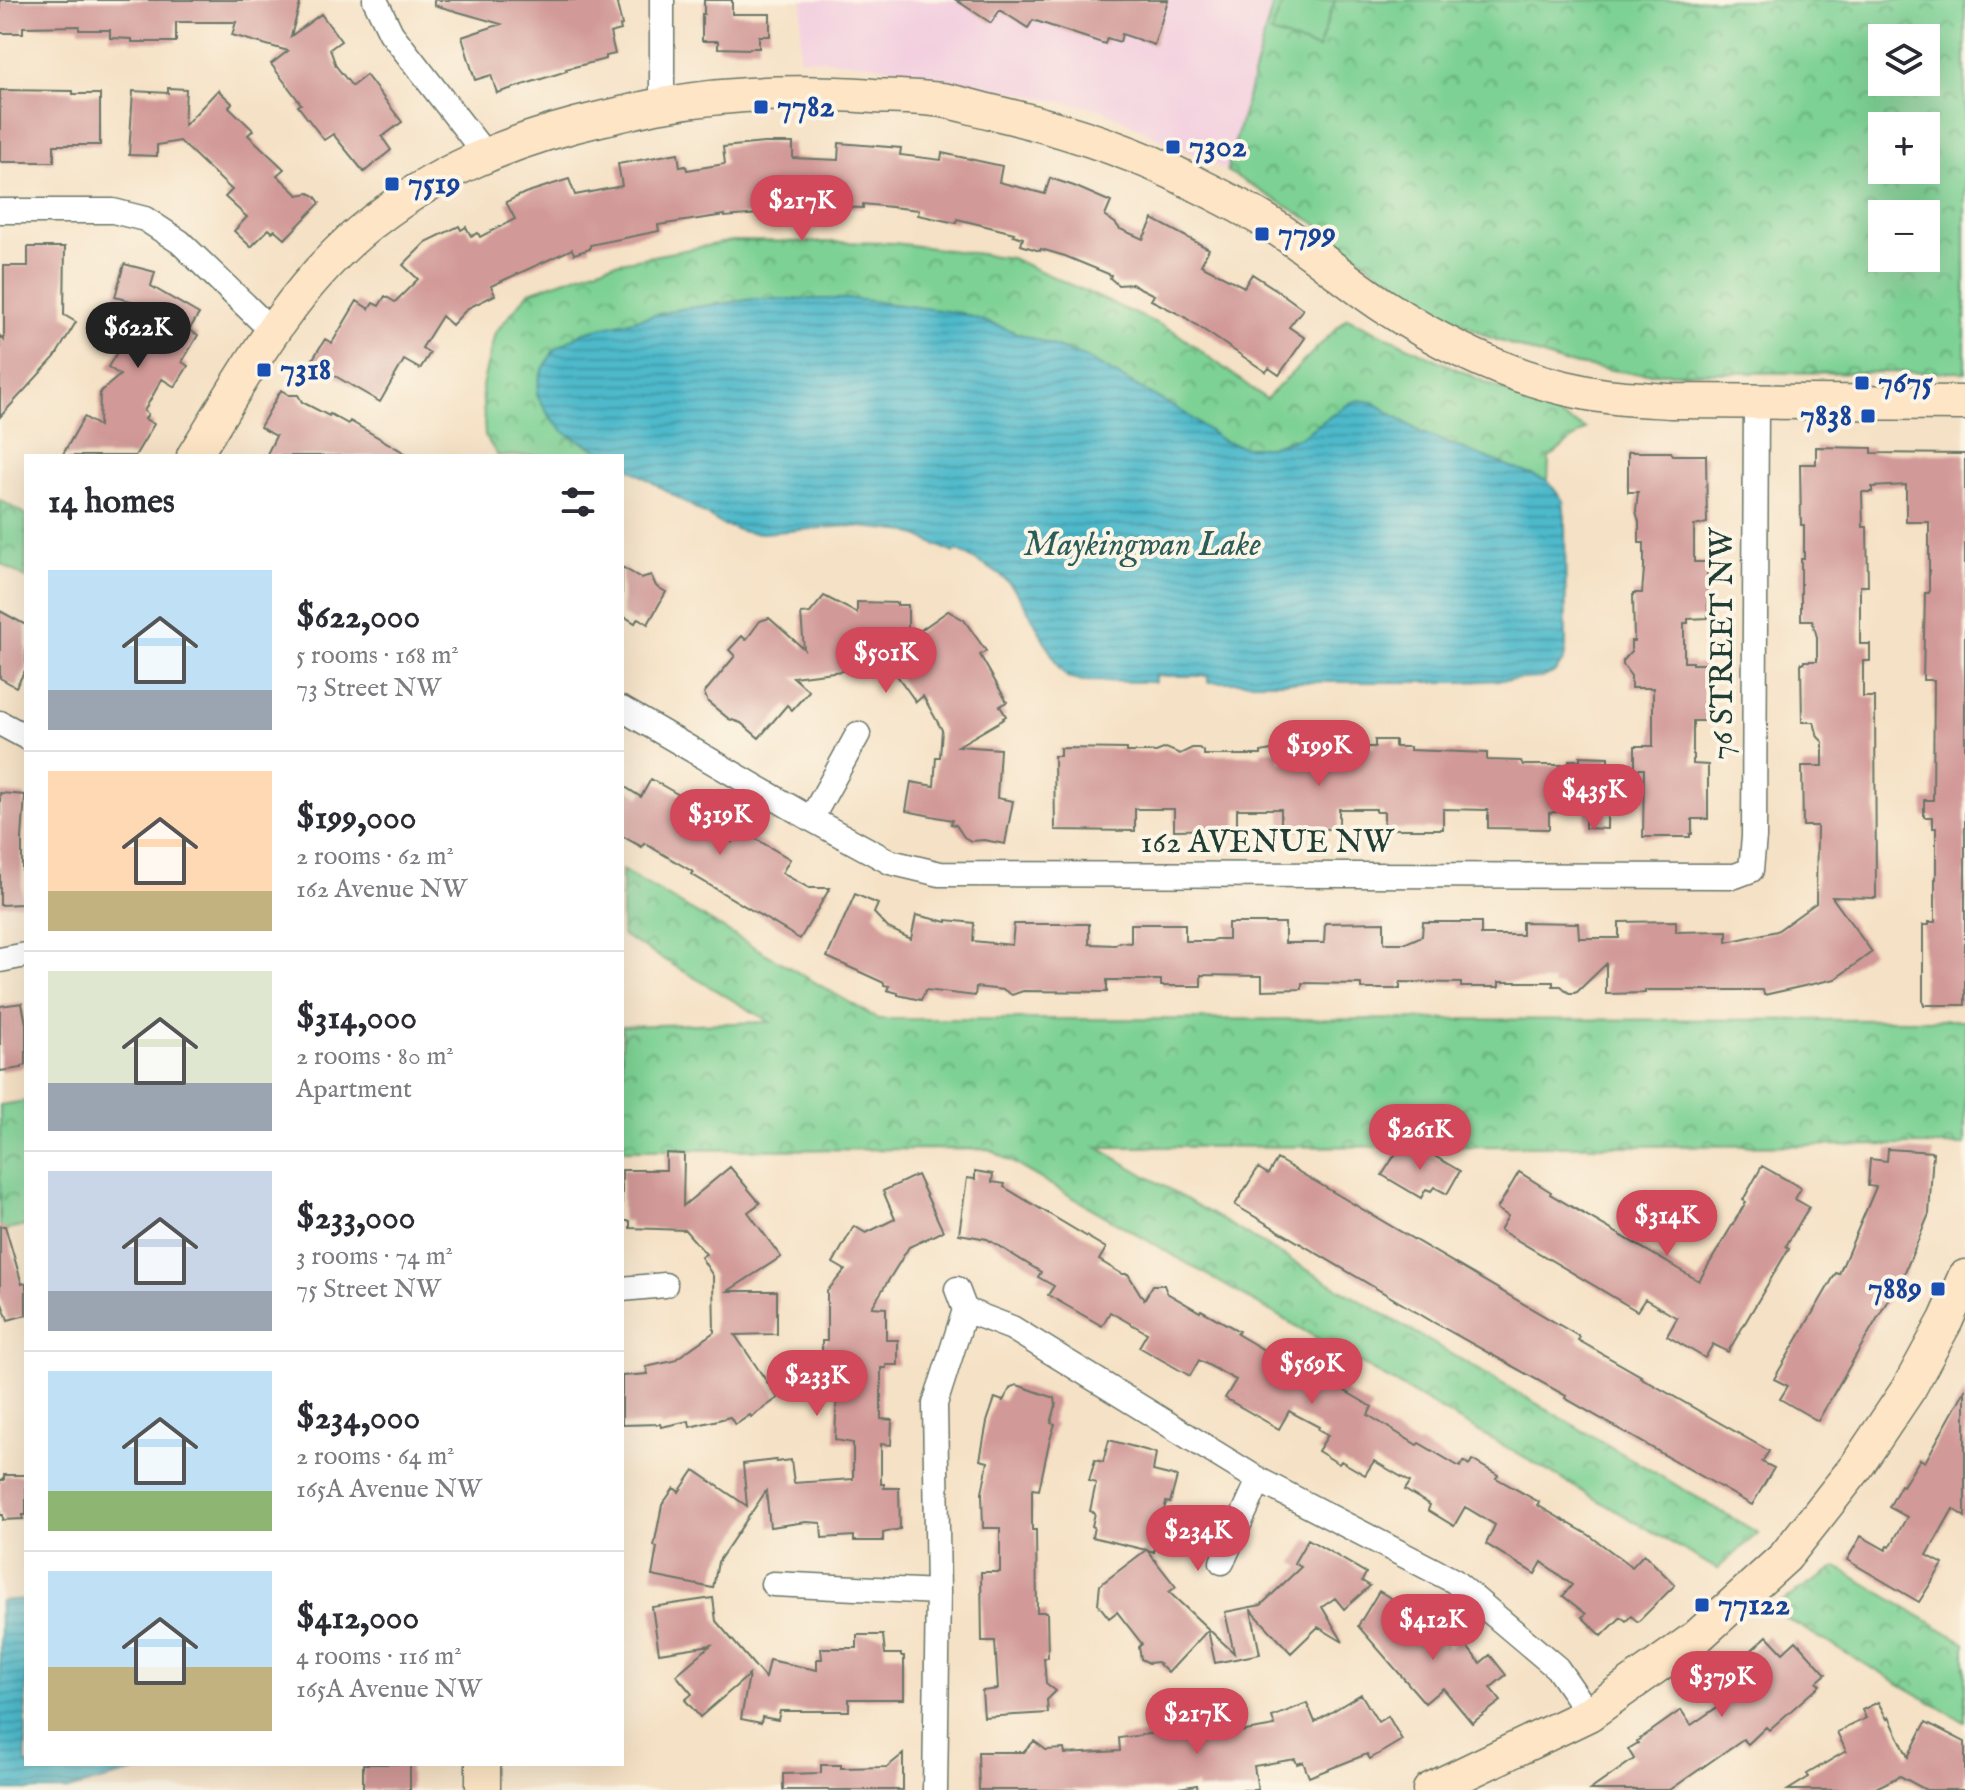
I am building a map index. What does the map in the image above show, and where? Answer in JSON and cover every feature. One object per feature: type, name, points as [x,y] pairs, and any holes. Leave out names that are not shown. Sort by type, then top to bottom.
[{"type":"street","points":[[375,0],[391,33],[485,154]]},
{"type":"street","points":[[662,0],[662,105]]},
{"type":"street","points":[[195,454],[272,331],[299,294],[360,232],[399,202],[438,178],[485,154],[583,123],[662,105],[799,93],[940,100],[1077,135],[1136,156],[1186,178],[1279,229],[1385,307],[1502,369],[1540,382],[1580,392],[1671,401],[1965,403]]},
{"type":"street","points":[[0,211],[113,211],[145,219],[180,242],[272,331]]},
{"type":"street","name":"76 STREET NW","points":[[1735,876],[1751,870],[1754,837],[1756,401]]},
{"type":"street","name":"162 AVENUE NW","points":[[624,710],[890,862],[940,874],[1735,876]]},
{"type":"street","points":[[0,723],[24,736]]},
{"type":"street","points":[[811,819],[858,734]]},
{"type":"street","points":[[0,960],[24,955]]},
{"type":"street","points":[[1430,1790],[1589,1714],[1697,1637],[1785,1557],[1856,1467],[1901,1401],[1946,1320],[1965,1277]]},
{"type":"street","points":[[624,1289],[665,1285]]},
{"type":"street","points":[[935,1790],[938,1592],[935,1404],[961,1300],[1012,1328],[1259,1480],[1454,1581],[1557,1668],[1589,1714]]},
{"type":"street","points":[[1222,1562],[1259,1480]]},
{"type":"street","points":[[773,1584],[938,1592]]},
{"type":"street","points":[[483,1766],[483,1790]]},
{"type":"shaded area","points":[[803,0],[1274,0],[1227,171],[1100,109],[865,63],[799,58]]},
{"type":"green space","points":[[1274,0],[1965,0],[1965,372],[1632,373],[1563,363],[1486,336],[1404,291],[1315,223],[1227,171]]},
{"type":"green space","points":[[1284,0],[1335,0],[1318,49],[1271,33]]},
{"type":"green space","points":[[732,241],[894,243],[1011,258],[1174,331],[1266,399],[1347,318],[1586,429],[1549,458],[1548,481],[1377,445],[1263,470],[931,352],[624,454],[497,454],[485,436],[482,386],[495,333],[529,292],[610,264]]},
{"type":"green space","points":[[0,500],[24,514],[24,577],[0,563]]},
{"type":"green space","points":[[624,871],[878,1019],[1965,1020],[1965,1145],[1097,1147],[1758,1533],[1717,1569],[989,1149],[624,1150],[624,1026],[770,1022],[624,936]]},
{"type":"green space","points":[[24,1101],[24,1226],[0,1231],[0,1105]]},
{"type":"green space","points":[[1837,1567],[1965,1643],[1965,1722],[1770,1609]]},
{"type":"water","name":"Maykingwan Lake","points":[[754,299],[855,299],[961,313],[1085,357],[1183,412],[1223,441],[1245,447],[1269,447],[1300,437],[1350,403],[1359,400],[1373,402],[1422,433],[1548,481],[1563,501],[1564,660],[1555,672],[1542,678],[1460,682],[1208,682],[1208,676],[1155,676],[1155,682],[1083,681],[1067,677],[1013,587],[995,572],[957,550],[954,553],[909,532],[848,526],[745,532],[723,525],[624,465],[624,454],[605,454],[564,432],[537,395],[540,375],[554,350],[584,332],[680,309]]},
{"type":"water","points":[[24,1599],[24,1766],[157,1766],[67,1790],[0,1790],[0,1601]]},
{"type":"building","points":[[0,0],[301,0],[291,36],[321,14],[341,41],[330,49],[336,66],[352,86],[366,75],[402,122],[382,137],[391,150],[364,172],[333,134],[324,140],[271,64],[288,51],[232,35],[236,22],[176,22],[176,42],[132,42],[132,39],[110,38],[110,30],[79,30],[79,26],[23,27],[23,33],[0,33]]},
{"type":"building","points":[[434,0],[616,0],[622,25],[621,30],[610,33],[615,54],[606,56],[606,59],[497,93],[491,75],[475,80],[462,37],[501,24],[434,5]]},
{"type":"building","points":[[704,0],[732,0],[732,14],[770,14],[770,36],[759,36],[759,48],[750,49],[718,48],[718,41],[702,41]]},
{"type":"building","points":[[956,0],[1168,0],[1154,45],[1122,34],[1120,42],[1107,38],[1105,44],[1033,20],[1028,28],[1000,10],[991,23]]},
{"type":"building","points":[[168,88],[186,89],[184,126],[218,90],[232,103],[229,107],[253,130],[248,135],[284,169],[277,175],[298,195],[309,193],[315,196],[320,203],[285,239],[269,229],[251,247],[234,231],[247,217],[225,197],[232,190],[180,141],[157,145],[157,156],[129,155],[133,91],[168,93]]},
{"type":"building","points":[[0,90],[100,94],[100,145],[54,145],[54,162],[0,162]]},
{"type":"building","points":[[793,143],[793,158],[838,160],[839,143],[901,148],[900,155],[941,160],[942,153],[1002,166],[999,182],[1045,194],[1050,178],[1074,186],[1111,202],[1105,216],[1120,229],[1143,239],[1153,219],[1209,249],[1201,265],[1244,287],[1252,274],[1277,290],[1303,309],[1289,327],[1305,338],[1279,375],[1269,368],[1266,372],[1183,316],[1151,300],[1154,295],[1132,284],[1118,285],[1110,278],[1111,275],[1065,256],[1021,245],[1023,238],[1014,233],[957,219],[956,223],[918,215],[919,210],[863,204],[863,208],[835,207],[835,212],[725,215],[658,225],[659,231],[590,245],[590,249],[574,254],[572,249],[491,286],[495,295],[468,308],[452,325],[442,316],[422,348],[430,353],[420,369],[404,360],[380,402],[311,362],[325,339],[332,343],[357,301],[369,309],[373,303],[379,306],[385,296],[395,302],[418,279],[403,265],[426,242],[459,226],[461,230],[466,227],[471,236],[478,233],[480,237],[515,219],[506,202],[569,179],[575,195],[622,186],[618,164],[678,153],[680,167],[686,166],[687,170],[725,164],[723,147]]},
{"type":"building","points":[[28,247],[65,247],[64,315],[76,322],[55,357],[0,417],[4,266],[28,266]]},
{"type":"building","points":[[124,264],[155,272],[151,286],[199,314],[189,330],[198,335],[182,362],[188,366],[175,387],[162,379],[144,411],[148,414],[145,419],[154,424],[136,454],[63,454],[84,417],[99,426],[100,392],[120,375],[108,367],[146,305],[115,297]]},
{"type":"building","points":[[281,390],[289,395],[298,395],[302,402],[329,416],[348,424],[350,421],[407,454],[267,454],[276,436],[260,427]]},
{"type":"building","points":[[1816,447],[1872,448],[1872,453],[1965,454],[1965,1005],[1924,1005],[1923,1002],[1923,925],[1935,922],[1936,879],[1936,828],[1933,828],[1933,817],[1924,817],[1924,800],[1933,800],[1934,680],[1923,680],[1925,593],[1929,593],[1929,522],[1906,522],[1906,485],[1872,487],[1872,492],[1862,492],[1863,527],[1867,527],[1868,586],[1860,586],[1860,644],[1870,644],[1870,661],[1863,661],[1863,697],[1875,697],[1876,898],[1832,897],[1872,952],[1835,979],[1764,995],[1763,990],[1645,990],[1645,993],[1606,994],[1606,964],[1574,993],[1561,986],[1553,986],[1553,982],[1499,982],[1499,987],[1461,987],[1461,983],[1400,982],[1400,989],[1361,989],[1361,984],[1302,983],[1302,989],[1262,990],[1262,976],[1201,975],[1201,986],[1161,986],[1161,980],[1107,980],[1107,992],[1023,991],[1012,995],[1004,990],[976,987],[975,996],[926,990],[921,1000],[887,990],[889,986],[884,983],[827,957],[855,894],[878,904],[874,913],[888,928],[911,939],[916,915],[947,922],[974,923],[973,941],[1012,945],[1014,924],[1089,924],[1089,944],[1115,945],[1119,942],[1131,943],[1131,924],[1185,924],[1185,941],[1212,941],[1228,939],[1228,923],[1285,923],[1285,943],[1324,943],[1325,923],[1384,922],[1384,943],[1406,943],[1422,936],[1423,922],[1481,922],[1481,935],[1522,935],[1522,922],[1578,923],[1579,938],[1619,938],[1619,922],[1676,921],[1676,932],[1727,931],[1727,942],[1777,931],[1816,903],[1817,826],[1803,826],[1802,766],[1823,766],[1823,742],[1818,737],[1814,722],[1802,722],[1801,663],[1817,661],[1817,637],[1812,620],[1801,620],[1804,525],[1801,525],[1800,464],[1816,464]]},
{"type":"building","points":[[1628,452],[1706,455],[1707,523],[1694,526],[1694,562],[1707,562],[1708,618],[1688,619],[1688,623],[1684,623],[1684,662],[1708,664],[1708,721],[1693,721],[1693,764],[1708,765],[1708,819],[1692,819],[1690,837],[1643,837],[1644,769],[1635,769],[1635,746],[1653,746],[1653,688],[1631,688],[1631,676],[1623,665],[1631,652],[1631,641],[1634,641],[1633,593],[1642,593],[1644,569],[1644,543],[1639,543],[1636,511],[1638,492],[1628,492]]},
{"type":"building","points":[[624,568],[641,578],[651,575],[656,586],[666,592],[648,624],[638,618],[635,623],[624,616]]},
{"type":"building","points":[[824,596],[857,613],[857,602],[908,605],[908,639],[948,611],[964,620],[986,651],[980,655],[1007,702],[1000,706],[1006,716],[1004,719],[958,746],[1000,749],[997,798],[1013,801],[1005,844],[971,841],[956,825],[951,824],[952,820],[906,811],[911,782],[934,786],[942,730],[923,696],[916,702],[893,670],[850,670],[793,677],[809,691],[792,710],[787,705],[759,738],[708,702],[704,693],[735,656],[729,650],[742,636],[746,640],[760,621],[769,618],[804,649],[801,614],[810,613]]},
{"type":"building","points":[[0,611],[24,624],[24,673],[16,687],[0,678]]},
{"type":"building","points":[[1375,740],[1395,740],[1395,747],[1410,747],[1410,750],[1487,753],[1487,760],[1521,761],[1523,765],[1569,765],[1569,760],[1580,760],[1580,756],[1608,757],[1607,829],[1585,828],[1586,789],[1560,811],[1549,813],[1549,829],[1488,828],[1488,810],[1443,809],[1443,829],[1384,829],[1384,812],[1376,812],[1376,809],[1339,809],[1339,829],[1281,829],[1281,809],[1237,809],[1237,829],[1174,830],[1174,809],[1135,809],[1135,831],[1055,830],[1054,756],[1060,756],[1060,748],[1156,752],[1166,748],[1180,754],[1199,748],[1204,755],[1261,755],[1261,752],[1271,750],[1280,751],[1280,761],[1314,762],[1314,757],[1364,757],[1364,747],[1375,747]]},
{"type":"building","points":[[651,779],[702,808],[695,820],[732,842],[739,829],[790,859],[782,873],[809,888],[830,888],[800,939],[644,843],[642,847],[624,837],[624,786],[641,797]]},
{"type":"building","points":[[0,793],[24,795],[22,904],[0,905]]},
{"type":"building","points":[[22,1003],[22,1068],[0,1071],[0,1006]]},
{"type":"building","points":[[1402,1144],[1416,1152],[1419,1147],[1460,1171],[1447,1194],[1434,1187],[1431,1191],[1426,1189],[1421,1198],[1382,1175]]},
{"type":"building","points":[[1888,1149],[1933,1152],[1929,1214],[1902,1279],[1818,1421],[1780,1399],[1788,1386],[1774,1379],[1836,1273],[1839,1274],[1876,1187],[1868,1186],[1870,1159],[1887,1161]]},
{"type":"building","points":[[666,1153],[684,1154],[683,1206],[730,1167],[760,1203],[748,1212],[781,1257],[728,1291],[777,1291],[777,1334],[735,1335],[778,1398],[735,1425],[730,1417],[690,1427],[689,1421],[661,1427],[660,1424],[624,1425],[624,1376],[648,1374],[646,1367],[673,1361],[714,1332],[713,1276],[701,1257],[706,1254],[685,1230],[630,1228],[630,1221],[624,1221],[624,1170],[666,1170]]},
{"type":"building","points":[[1277,1159],[1769,1451],[1762,1462],[1774,1468],[1752,1505],[1235,1205],[1258,1168],[1268,1174]]},
{"type":"building","points":[[1762,1166],[1801,1188],[1795,1199],[1809,1207],[1786,1246],[1789,1248],[1728,1352],[1713,1344],[1705,1358],[1667,1336],[1677,1318],[1645,1299],[1637,1311],[1500,1230],[1508,1216],[1497,1209],[1519,1172],[1550,1194],[1699,1281],[1746,1202],[1743,1200]]},
{"type":"building","points":[[975,1171],[993,1174],[992,1182],[1005,1184],[1004,1187],[1106,1248],[1099,1260],[1122,1274],[1128,1274],[1144,1300],[1153,1285],[1164,1285],[1167,1293],[1239,1331],[1237,1334],[1269,1353],[1301,1371],[1304,1367],[1372,1407],[1368,1415],[1417,1445],[1419,1443],[1460,1467],[1464,1461],[1469,1465],[1472,1460],[1498,1475],[1496,1478],[1539,1502],[1537,1505],[1589,1535],[1632,1567],[1644,1554],[1675,1585],[1638,1622],[1631,1616],[1626,1621],[1621,1617],[1602,1636],[1582,1617],[1586,1614],[1563,1596],[1572,1585],[1542,1562],[1535,1574],[1486,1544],[1495,1525],[1465,1507],[1454,1526],[1428,1510],[1430,1505],[1405,1490],[1410,1482],[1374,1461],[1365,1475],[1341,1461],[1339,1464],[1318,1451],[1328,1435],[1319,1427],[1289,1411],[1279,1429],[1225,1398],[1236,1380],[1199,1360],[1190,1376],[1139,1347],[1147,1333],[1110,1312],[1102,1326],[1048,1295],[1054,1286],[1038,1277],[1041,1272],[987,1239],[959,1234],[967,1178],[975,1179]]},
{"type":"building","points":[[917,1175],[943,1231],[909,1247],[872,1307],[886,1308],[886,1340],[898,1340],[898,1365],[881,1368],[881,1419],[892,1420],[891,1445],[881,1444],[881,1484],[884,1488],[899,1488],[900,1529],[883,1533],[883,1541],[854,1541],[854,1536],[822,1538],[821,1523],[770,1527],[766,1491],[718,1562],[713,1588],[652,1576],[662,1505],[674,1488],[679,1492],[694,1470],[747,1506],[743,1464],[791,1460],[794,1483],[853,1479],[853,1443],[835,1440],[836,1378],[827,1378],[827,1362],[822,1362],[822,1341],[827,1341],[827,1291],[845,1270],[833,1263],[854,1226],[866,1233],[895,1219],[883,1191]]},
{"type":"building","points":[[0,1226],[5,1226],[24,1284],[24,1316],[8,1320],[0,1298]]},
{"type":"building","points":[[1017,1385],[1055,1398],[1056,1405],[1051,1423],[1055,1424],[1039,1490],[1032,1489],[1032,1530],[1036,1530],[1037,1612],[1047,1612],[1046,1683],[1056,1691],[1047,1700],[1048,1713],[984,1717],[982,1691],[998,1689],[995,1641],[982,1641],[981,1572],[1000,1572],[1000,1528],[983,1528],[982,1493],[988,1462],[980,1460],[995,1398],[1003,1401],[1011,1387]]},
{"type":"building","points":[[1965,1390],[1965,1517],[1953,1509],[1927,1555],[1943,1564],[1919,1602],[1847,1560],[1861,1536],[1886,1550],[1890,1547],[1907,1517],[1889,1507],[1920,1459],[1925,1462]]},
{"type":"building","points":[[1109,1440],[1156,1453],[1153,1471],[1177,1477],[1170,1503],[1166,1502],[1154,1552],[1147,1550],[1176,1587],[1169,1592],[1234,1653],[1225,1612],[1261,1605],[1301,1567],[1294,1563],[1308,1539],[1366,1573],[1362,1581],[1370,1586],[1344,1609],[1335,1598],[1322,1607],[1343,1642],[1318,1627],[1291,1653],[1251,1610],[1260,1654],[1215,1663],[1208,1630],[1168,1673],[1157,1662],[1149,1663],[1141,1659],[1139,1647],[1142,1644],[1117,1612],[1109,1618],[1098,1604],[1100,1585],[1146,1550],[1092,1537],[1095,1513],[1090,1511],[1096,1483],[1089,1481],[1095,1460],[1103,1462]]},
{"type":"building","points":[[4,1475],[24,1475],[23,1519],[3,1520],[3,1515],[0,1515],[0,1480],[4,1480]]},
{"type":"building","points":[[1379,1591],[1401,1604],[1394,1616],[1398,1619],[1395,1623],[1426,1641],[1432,1636],[1441,1646],[1445,1643],[1449,1648],[1460,1638],[1480,1663],[1490,1655],[1506,1675],[1490,1688],[1501,1701],[1472,1723],[1443,1688],[1425,1703],[1358,1626]]},
{"type":"building","points":[[713,1598],[716,1621],[765,1678],[769,1660],[817,1670],[817,1659],[822,1659],[821,1648],[857,1648],[857,1635],[883,1635],[885,1654],[904,1656],[904,1699],[849,1699],[849,1711],[780,1711],[778,1720],[762,1717],[761,1723],[741,1719],[749,1675],[700,1717],[685,1700],[692,1694],[676,1675],[711,1645],[659,1653],[652,1607]]},
{"type":"building","points":[[1767,1636],[1783,1653],[1796,1641],[1826,1674],[1817,1682],[1820,1685],[1769,1730],[1766,1727],[1748,1744],[1743,1739],[1670,1790],[1590,1790],[1634,1759],[1628,1749],[1637,1741],[1681,1710],[1691,1725],[1732,1697],[1718,1681]]},
{"type":"building","points":[[1361,1694],[1378,1722],[1388,1716],[1402,1740],[1370,1759],[1367,1754],[1309,1777],[1303,1762],[1297,1764],[1295,1759],[1254,1766],[1258,1790],[1198,1790],[1197,1785],[1168,1790],[979,1790],[978,1752],[1024,1752],[1034,1741],[1046,1750],[1064,1749],[1065,1754],[1120,1751],[1119,1738],[1164,1732],[1165,1738],[1215,1731],[1216,1736],[1275,1726],[1272,1717],[1307,1703],[1315,1722]]},
{"type":"building","points":[[1878,1702],[1887,1719],[1889,1717],[1908,1757],[1926,1722],[1965,1742],[1965,1790],[1926,1790],[1900,1776],[1872,1790],[1788,1790],[1809,1777],[1807,1774],[1846,1751],[1837,1732],[1866,1718],[1862,1710]]},
{"type":"building","points":[[903,1754],[903,1790],[783,1790],[783,1774],[821,1773],[821,1765],[887,1767]]},
{"type":"building","points":[[363,1766],[410,1766],[410,1790],[363,1790]]},
{"type":"place","name":"7782","points":[[761,107]]},
{"type":"place","name":"7302","points":[[1173,147]]},
{"type":"place","name":"7519","points":[[392,184]]},
{"type":"place","name":"7799","points":[[1262,234]]},
{"type":"place","name":"7318","points":[[264,370]]},
{"type":"place","name":"7675","points":[[1862,383]]},
{"type":"place","name":"7838","points":[[1868,416]]},
{"type":"place","name":"7889","points":[[1938,1289]]},
{"type":"place","name":"77122","points":[[1702,1605]]}]
